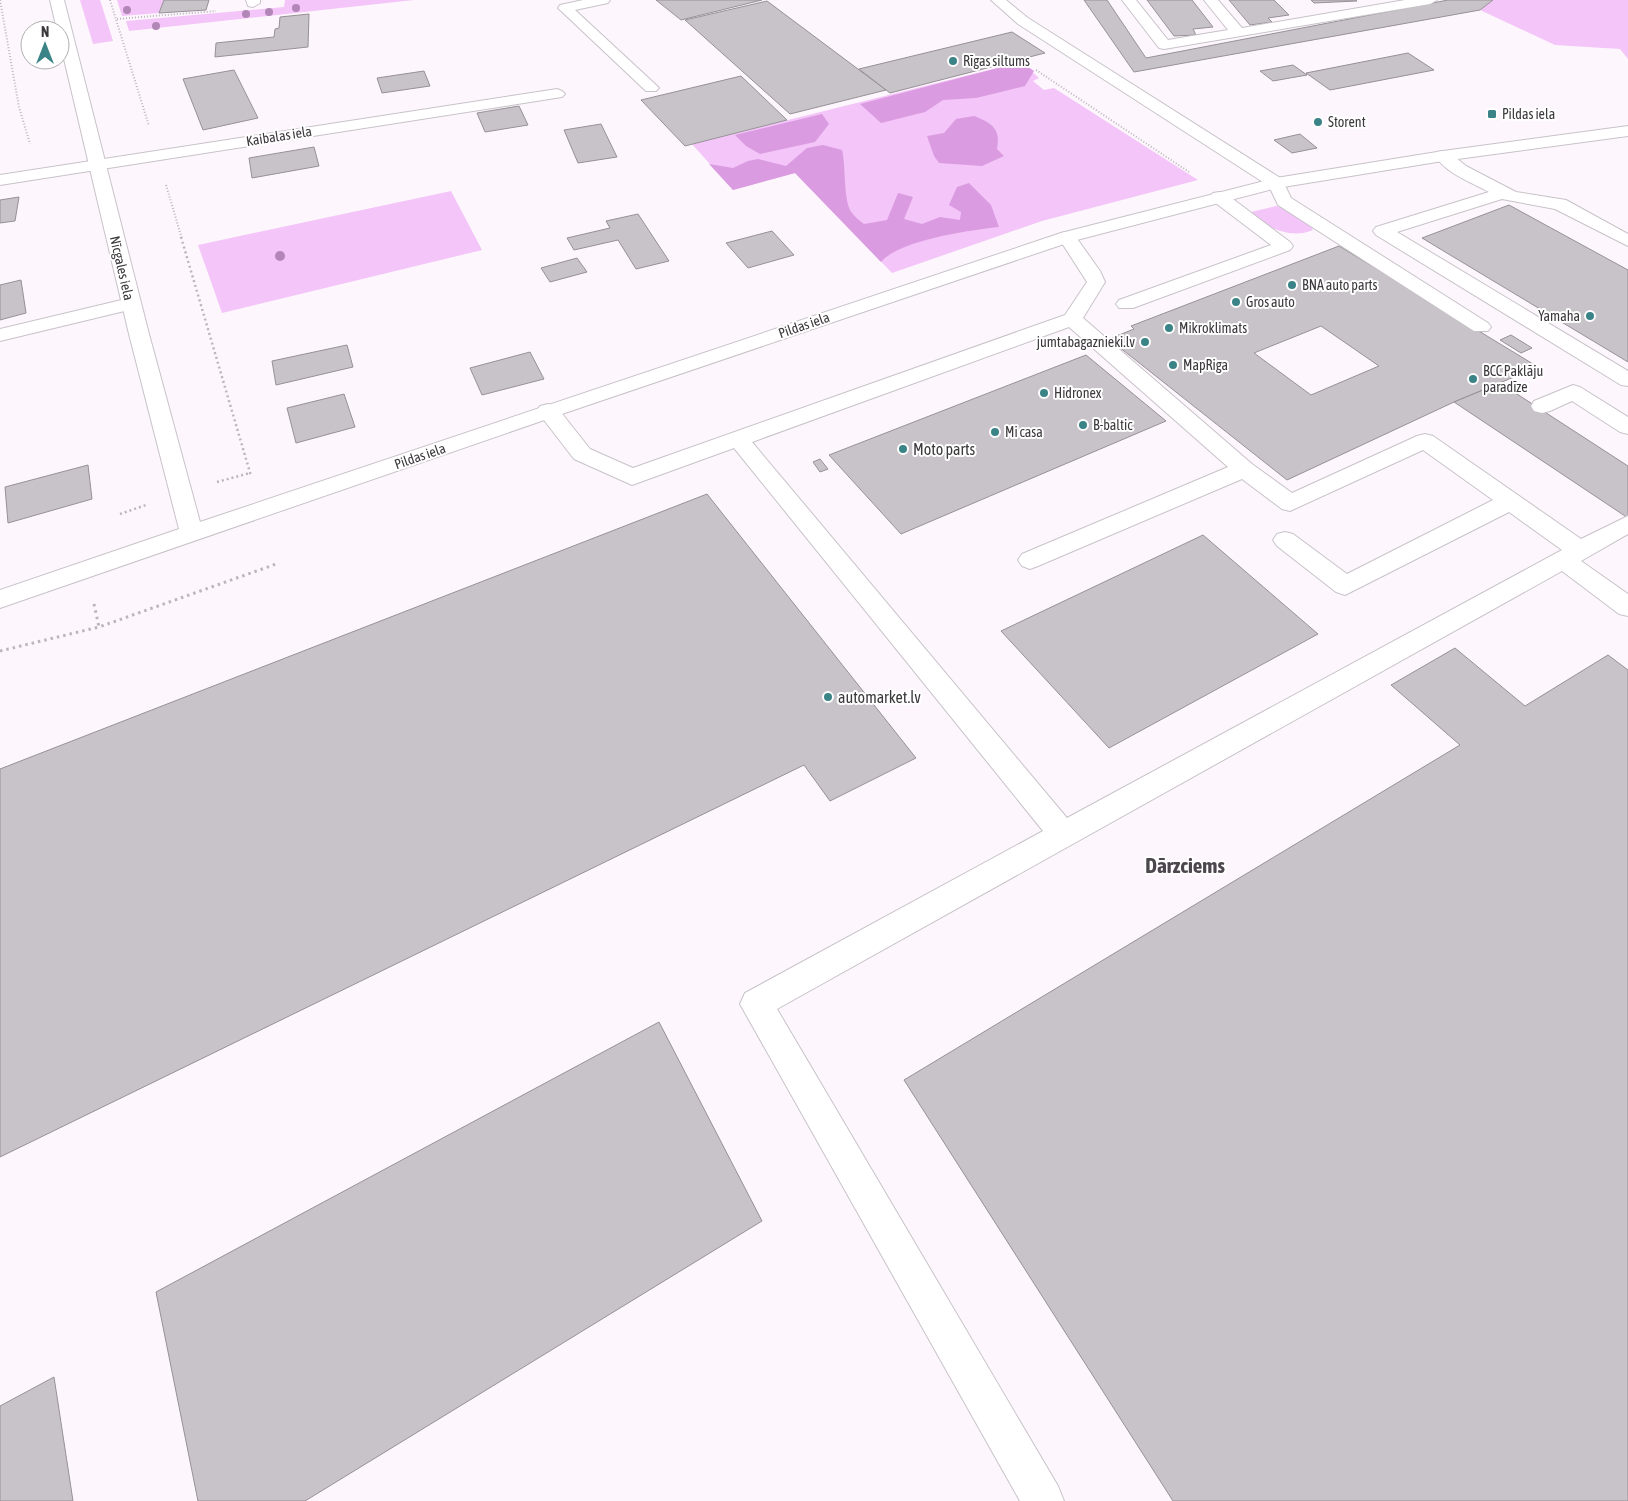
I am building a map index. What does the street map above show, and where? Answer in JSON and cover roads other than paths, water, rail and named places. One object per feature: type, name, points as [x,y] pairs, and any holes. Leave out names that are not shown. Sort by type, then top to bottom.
[{"type":"street","name":"Nīcgales iela","points":[[57,0],[99,164],[130,304],[192,534]]},
{"type":"street","points":[[603,0],[565,8],[651,88]]},
{"type":"street","points":[[998,0],[1022,21],[1276,183],[1284,201],[1481,327]]},
{"type":"street","points":[[1129,0],[1164,45],[1312,19],[1382,4],[1430,0]]},
{"type":"street","points":[[1211,0],[1238,32]]},
{"type":"street","points":[[1300,6],[1312,19]]},
{"type":"street","name":"Kaibalas iela","points":[[0,180],[557,94]]},
{"type":"street","name":"Pildas iela","points":[[0,599],[548,411],[1067,237],[1276,183],[1443,156],[1628,131]]},
{"type":"street","points":[[1443,156],[1460,170],[1503,193],[1512,197],[1560,204],[1628,241]]},
{"type":"street","points":[[1503,193],[1382,231],[1628,380]]},
{"type":"street","points":[[1219,197],[1297,242]]},
{"type":"street","points":[[1126,304],[1297,242],[1333,233]]},
{"type":"street","points":[[548,411],[582,454],[632,477],[1072,319],[1096,282],[1091,271],[1067,237]]},
{"type":"street","points":[[0,335],[130,304]]},
{"type":"street","points":[[1072,319],[1244,469],[1290,503],[1425,441],[1510,501],[1628,607]]},
{"type":"street","points":[[1542,406],[1573,392],[1628,427]]},
{"type":"street","points":[[738,439],[1063,834]]},
{"type":"street","points":[[1030,560],[1244,469]]},
{"type":"street","points":[[1285,540],[1345,586],[1510,501]]},
{"type":"street","points":[[1043,1501],[756,1004],[1570,554],[1628,524]]},
{"type":"place","name":"Rīgas siltums","points":[[953,61]]},
{"type":"place","name":"Pildas iela","points":[[1492,114]]},
{"type":"place","name":"Storent","points":[[1318,122]]},
{"type":"place","name":"BNA auto parts","points":[[1292,285]]},
{"type":"place","name":"Gros auto","points":[[1236,302]]},
{"type":"place","name":"Yamaha","points":[[1590,316]]},
{"type":"place","name":"Mikroklimats","points":[[1169,328]]},
{"type":"place","name":"jumtabagaznieki.lv","points":[[1145,342]]},
{"type":"place","name":"MapRiga","points":[[1173,365]]},
{"type":"place","name":"BCC Paklāju paradīze","points":[[1473,379]]},
{"type":"place","name":"Hidronex","points":[[1044,393]]},
{"type":"place","name":"B-baltic","points":[[1083,425]]},
{"type":"place","name":"Mi casa","points":[[995,432]]},
{"type":"place","name":"Moto parts","points":[[903,449]]},
{"type":"place","name":"automarket.lv","points":[[828,697]]},
{"type":"district","name":"Dārzciems","points":[[1185,866]]}]
